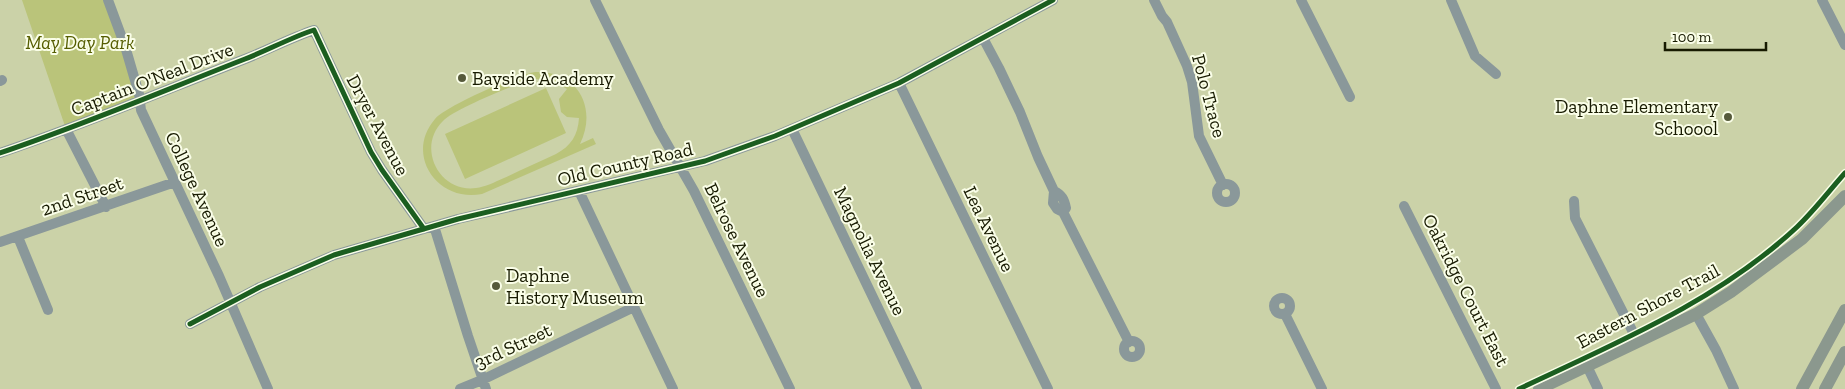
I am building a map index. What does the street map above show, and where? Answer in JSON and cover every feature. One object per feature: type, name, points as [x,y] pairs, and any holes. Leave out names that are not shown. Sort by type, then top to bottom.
[{"type":"main road","points":[[1539,389],[1696,314],[1738,288],[1777,260],[1808,234],[1845,196]]},
{"type":"main road","points":[[1802,389],[1845,310]]},
{"type":"main road","points":[[1825,389],[1845,352]]},
{"type":"street","name":"College Avenue","points":[[108,0],[124,41],[140,110],[219,276],[229,303],[243,329],[268,389]]},
{"type":"street","name":"Belrose Avenue","points":[[595,0],[659,130],[706,213],[790,389]]},
{"type":"street","name":"Old County Road","points":[[190,324],[229,303],[326,258],[458,219],[680,167],[729,153],[792,129],[899,83],[1054,0]]},
{"type":"street","name":"Polo Trace","points":[[1154,0],[1167,22],[1187,66],[1192,82],[1200,136],[1224,185]]},
{"type":"street","points":[[1301,0],[1350,97]]},
{"type":"street","points":[[1450,0],[1475,56],[1496,74]]},
{"type":"street","points":[[1822,0],[1845,45]]},
{"type":"street","name":"Captain O'Neal Drive","points":[[0,153],[46,138],[66,128],[139,102],[314,30]]},
{"type":"street","name":"Dryer Avenue","points":[[314,30],[371,152],[424,229]]},
{"type":"street","points":[[984,38],[1000,68],[1054,191],[1053,203],[1063,212],[1129,342]]},
{"type":"street","name":"Lea Avenue","points":[[899,83],[1048,389]]},
{"type":"street","points":[[66,128],[106,207]]},
{"type":"street","name":"Magnolia Avenue","points":[[792,129],[917,389]]},
{"type":"street","name":"2nd Street","points":[[0,242],[175,182]]},
{"type":"street","points":[[579,191],[673,389]]},
{"type":"street","points":[[1574,201],[1575,218],[1638,342]]},
{"type":"street","name":"Oakridge Court East","points":[[1404,206],[1496,389]]},
{"type":"street","points":[[434,226],[484,384]]},
{"type":"street","points":[[18,237],[48,310]]},
{"type":"street","name":"3rd Street","points":[[460,389],[484,384],[634,307]]},
{"type":"street","points":[[1285,314],[1322,389]]},
{"type":"street","points":[[1696,314],[1734,389]]},
{"type":"street","points":[[1587,366],[1598,389]]},
{"type":"green space","name":"May Day Park","points":[[22,0],[109,0],[139,102],[66,129]]},
{"type":"green space","points":[[535,72],[550,73],[562,77],[572,84],[580,93],[585,104],[585,130],[580,144],[593,138],[596,144],[482,194],[466,195],[452,191],[440,184],[430,173],[425,161],[423,147],[426,133],[435,119],[467,99]],"holes":[[[536,79],[555,82],[567,89],[559,99],[561,112],[567,117],[579,118],[577,130],[570,144],[550,157],[494,183],[476,188],[463,188],[451,183],[442,176],[432,155],[432,143],[435,132],[449,116],[473,103],[528,81]]]},
{"type":"green space","points":[[546,88],[566,133],[465,179],[445,134]]},
{"type":"cycle path","points":[[190,324],[260,287],[334,255],[458,219],[705,161],[775,136],[899,83],[1053,0]]},
{"type":"cycle path","points":[[0,153],[123,108],[314,30],[371,152],[424,229]]},
{"type":"cycle path","name":"Eastern Shore Trail","points":[[1519,389],[1629,337],[1700,299],[1734,277],[1797,227],[1845,173]]},
{"type":"place","name":"Bayside Academy","points":[[462,78]]},
{"type":"place","name":"Daphne Elementary Schoool","points":[[1728,117]]},
{"type":"place","name":"Daphne History Museum","points":[[496,286]]}]
